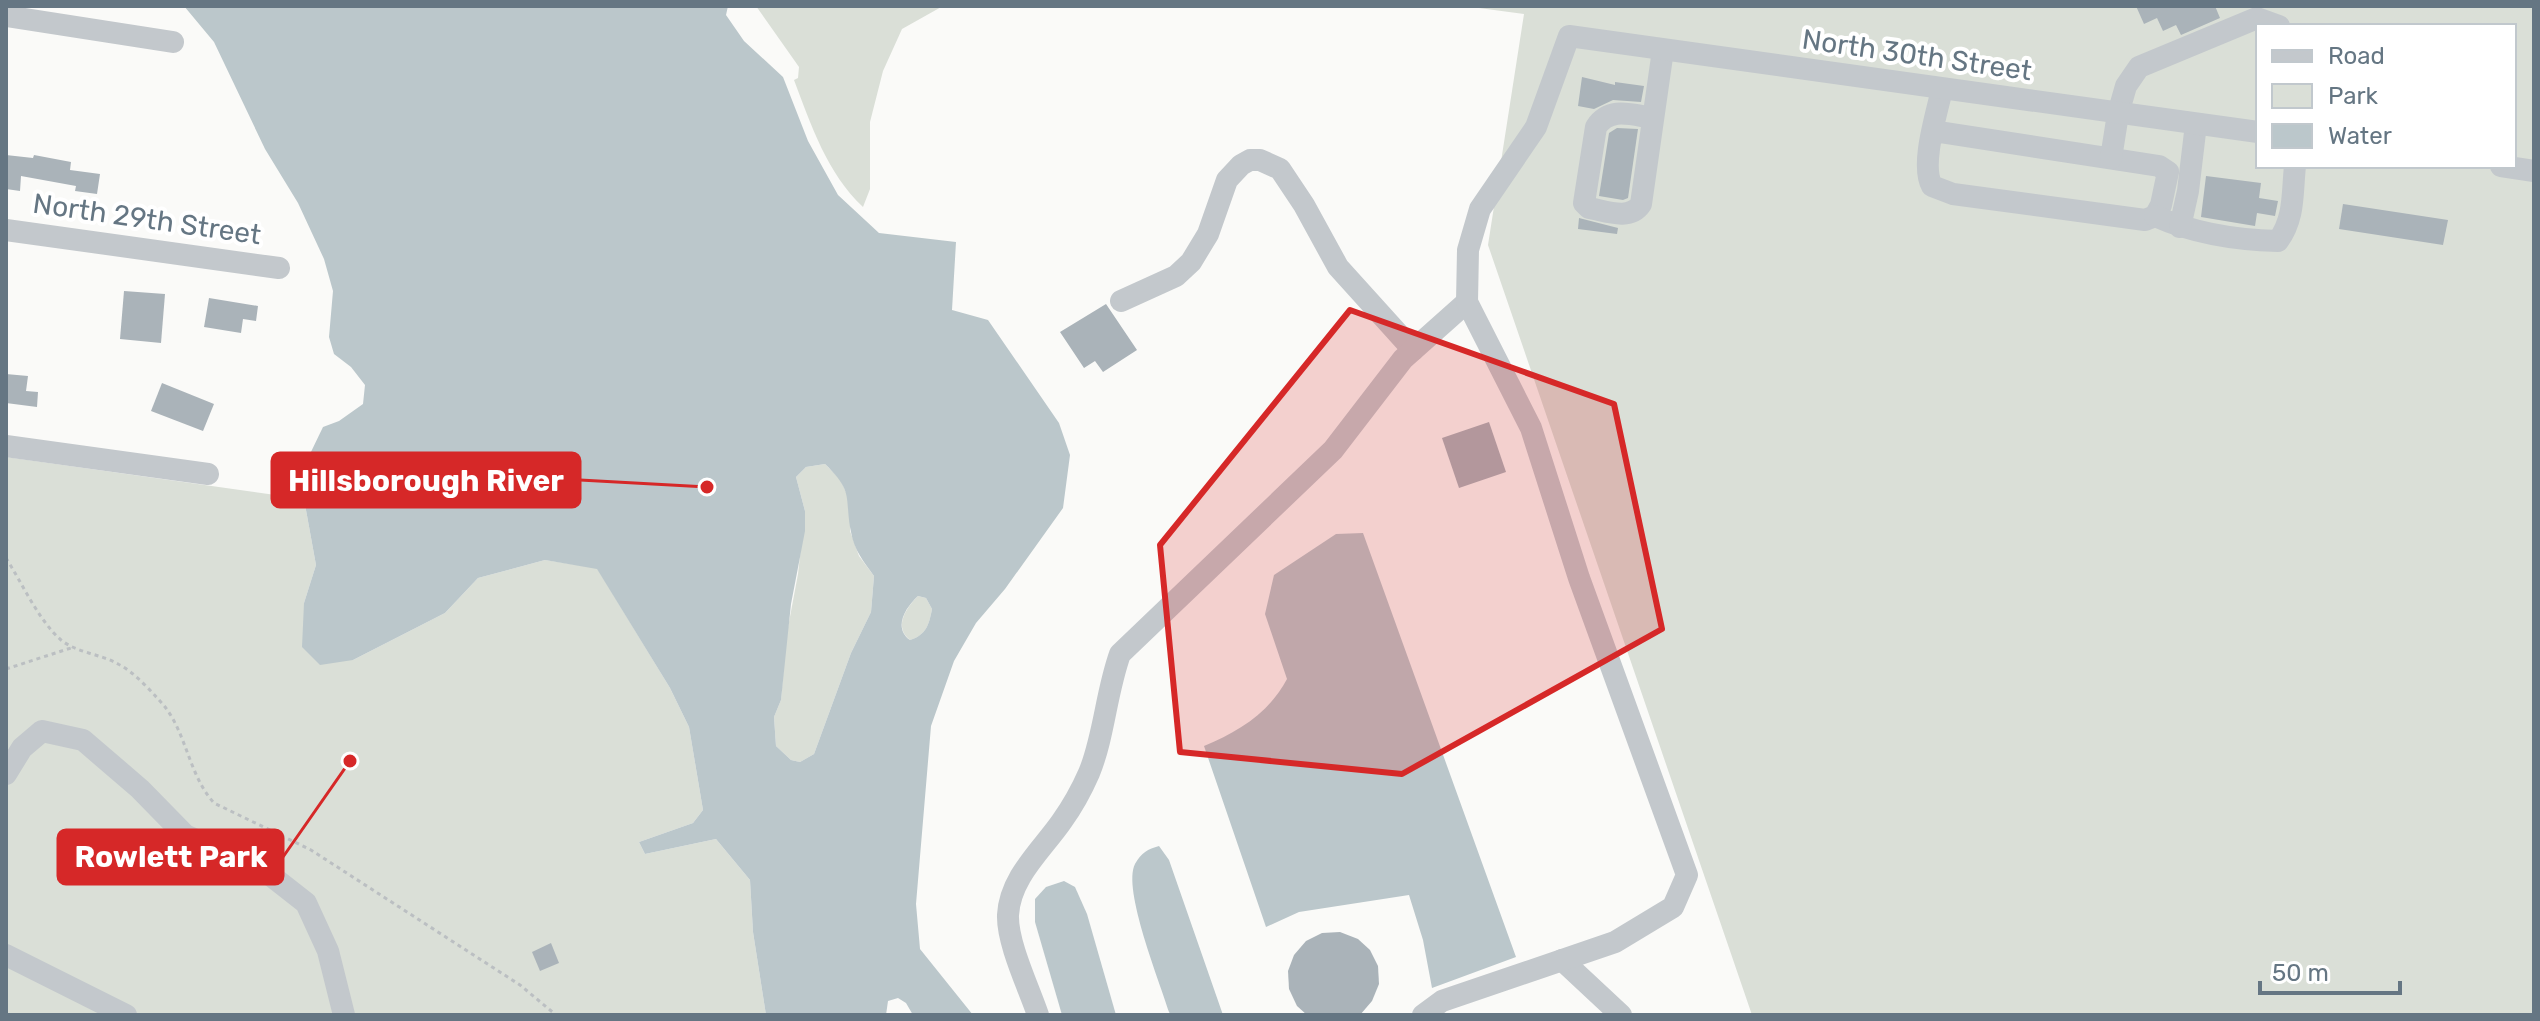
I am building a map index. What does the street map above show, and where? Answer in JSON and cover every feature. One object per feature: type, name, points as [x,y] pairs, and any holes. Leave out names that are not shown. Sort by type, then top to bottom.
[{"type":"street","points":[[6,16],[173,42]]},
{"type":"street","points":[[2111,158],[2126,86],[2139,67],[2257,18],[2274,24]]},
{"type":"street","name":"North 30th Street","points":[[1467,302],[1468,250],[1480,209],[1536,127],[1569,36],[2256,132]]},
{"type":"street","points":[[1653,118],[1614,112],[1603,116],[1596,127],[1584,203],[1589,208],[1628,215],[1641,204],[1663,50]]},
{"type":"street","points":[[1933,131],[2159,166],[2168,172],[2161,205],[2155,216],[2145,220],[1953,194],[1932,186],[1928,178],[1933,131],[1942,89]]},
{"type":"street","points":[[2180,227],[2196,124]]},
{"type":"street","points":[[1121,301],[1176,276],[1191,262],[1208,234],[1227,180],[1241,165],[1250,160],[1260,160],[1280,169],[1338,267],[1413,350]]},
{"type":"street","points":[[2155,216],[2180,227],[2241,241],[2278,241],[2286,230],[2292,209],[2295,168]]},
{"type":"street","points":[[2514,168],[2534,171]]},
{"type":"street","name":"North 29th Street","points":[[6,230],[279,268]]},
{"type":"street","points":[[1038,1015],[1008,917],[1014,890],[1034,856],[1063,820],[1089,774],[1111,679],[1120,654],[1333,450],[1403,359],[1467,302],[1531,428],[1579,578],[1687,875],[1673,907],[1615,942],[1442,1001],[1423,1015]]},
{"type":"street","points":[[6,446],[208,474]]},
{"type":"street","points":[[6,774],[22,748],[42,731],[83,740],[140,789],[185,835],[269,874],[306,903],[328,951],[344,1015]]},
{"type":"street","points":[[6,955],[126,1015]]},
{"type":"street","points":[[1562,960],[1621,1015]]},
{"type":"path","points":[[6,558],[61,640],[120,664],[162,703],[177,725],[193,773],[214,803],[311,850],[520,985],[556,1015]]},
{"type":"path","points":[[6,669],[74,647]]},
{"type":"highlighted area","points":[[1350,310],[1614,404],[1662,629],[1402,774],[1180,752],[1160,545]]},
{"type":"green space","points":[[756,6],[943,6],[902,29],[883,71],[870,122],[870,189],[863,207],[839,179],[821,148],[794,80],[798,78],[799,67]]},
{"type":"green space","points":[[1464,6],[2534,6],[2534,1015],[1752,1015],[1488,245],[1524,14]]},
{"type":"green space","points":[[6,457],[304,499],[316,565],[304,603],[353,660],[445,613],[478,578],[545,560],[597,568],[670,688],[689,727],[703,810],[693,823],[639,842],[645,854],[716,839],[750,880],[753,932],[766,1015],[6,1015]]},
{"type":"green space","points":[[825,464],[840,479],[850,501],[850,531],[859,556],[874,576],[871,612],[851,653],[814,754],[800,762],[791,760],[776,746],[774,717],[781,700],[786,638],[805,511],[796,477],[806,467]]},
{"type":"green space","points":[[918,596],[926,598],[932,609],[930,620],[920,635],[910,640],[902,629],[903,618]]},
{"type":"water","points":[[184,6],[728,6],[726,15],[744,41],[783,77],[808,141],[838,195],[879,233],[956,242],[952,310],[988,320],[1059,423],[1070,455],[1063,508],[1005,589],[976,623],[954,661],[931,726],[916,904],[920,949],[973,1015],[913,1015],[906,1003],[898,998],[888,1001],[886,1015],[766,1015],[753,932],[750,880],[716,839],[645,854],[639,842],[693,823],[703,810],[689,727],[670,688],[597,569],[545,560],[478,578],[445,613],[353,660],[320,665],[302,647],[304,603],[316,565],[304,499],[309,456],[323,427],[339,421],[363,404],[365,385],[351,367],[334,354],[329,337],[333,291],[324,259],[298,203],[265,149],[214,42]],"holes":[[[825,464],[845,489],[854,544],[874,576],[871,612],[851,653],[814,754],[800,762],[791,760],[776,746],[774,717],[781,700],[791,604],[805,531],[805,511],[796,477],[806,467]],[[918,596],[926,598],[932,609],[926,629],[910,640],[902,630],[903,618]]]},
{"type":"water","points":[[1363,533],[1516,957],[1432,988],[1423,940],[1409,895],[1299,912],[1266,927],[1204,746],[1262,712],[1287,679],[1265,614],[1274,575],[1336,534]]},
{"type":"water","points":[[1159,846],[1169,860],[1223,1015],[1171,1015],[1169,1012],[1138,914],[1132,876],[1140,857]]},
{"type":"water","points":[[1064,881],[1075,887],[1087,914],[1116,1015],[1062,1015],[1035,922],[1035,899],[1046,887]]},
{"type":"building","points":[[2136,6],[2215,6],[2220,18],[2181,35],[2176,25],[2163,31],[2157,18],[2144,24]]},
{"type":"building","points":[[1582,77],[1615,85],[1615,82],[1644,86],[1641,102],[1613,100],[1594,109],[1578,106]]},
{"type":"building","points":[[1617,128],[1638,129],[1628,198],[1623,200],[1599,196],[1609,133]]},
{"type":"building","points":[[6,155],[33,158],[34,155],[71,162],[70,170],[100,174],[97,194],[75,191],[76,186],[21,176],[20,191],[6,189]]},
{"type":"building","points":[[2206,176],[2261,183],[2259,198],[2278,201],[2275,216],[2257,213],[2255,226],[2201,217]]},
{"type":"building","points":[[2343,204],[2448,220],[2443,245],[2339,229]]},
{"type":"building","points":[[1579,218],[1618,228],[1617,234],[1578,229]]},
{"type":"building","points":[[124,291],[165,294],[161,343],[120,339]]},
{"type":"building","points":[[209,298],[258,306],[256,321],[243,319],[241,333],[204,327]]},
{"type":"building","points":[[1106,304],[1137,350],[1103,372],[1095,361],[1084,368],[1060,332]]},
{"type":"building","points":[[6,374],[28,376],[26,391],[38,392],[37,407],[6,403]]},
{"type":"building","points":[[162,383],[214,404],[203,431],[151,411]]},
{"type":"building","points":[[1489,422],[1506,472],[1459,488],[1442,438]]},
{"type":"building","points":[[1340,932],[1358,939],[1370,950],[1378,966],[1379,984],[1372,1001],[1360,1015],[1307,1015],[1297,1006],[1289,989],[1288,971],[1294,955],[1306,941],[1322,933]]},
{"type":"building","points":[[551,943],[559,963],[540,971],[532,952]]},
{"type":"place","name":"Hillsborough River","points":[[707,487]]},
{"type":"place","name":"Rowlett Park","points":[[350,761]]}]
